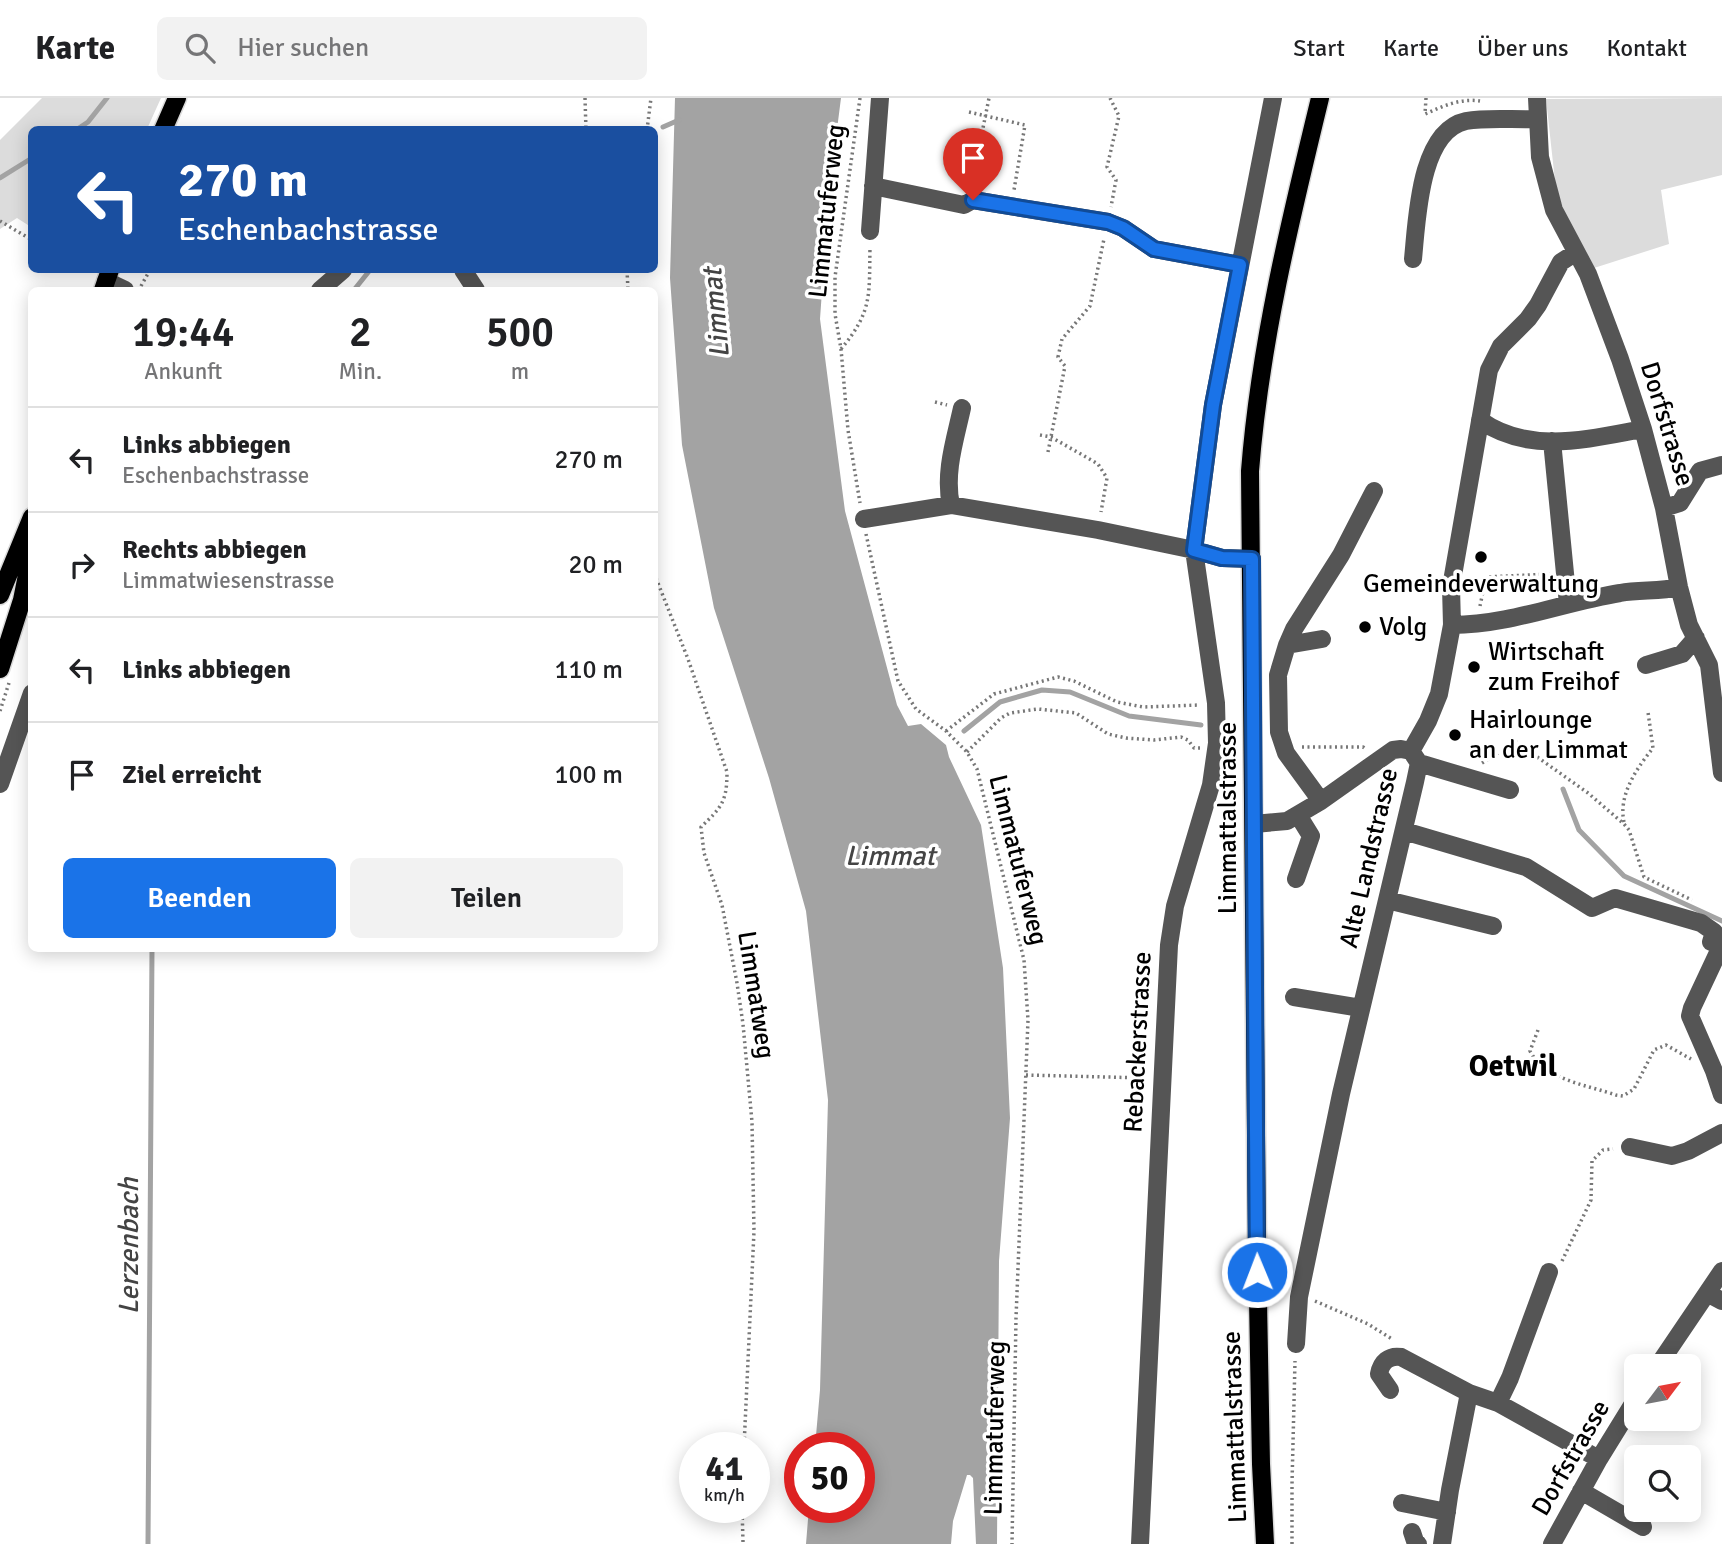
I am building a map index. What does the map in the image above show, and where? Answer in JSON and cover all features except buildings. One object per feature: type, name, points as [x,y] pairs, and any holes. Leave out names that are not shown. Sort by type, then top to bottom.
[{"type":"main road","points":[[165,126],[177,98]]},
{"type":"main road","name":"Limmattalstrasse","points":[[1265,1544],[1257,1245],[1250,471],[1260,377],[1320,98]]},
{"type":"main road","points":[[0,595],[28,527]]},
{"type":"main road","points":[[0,669],[22,600],[28,570]]},
{"type":"street","points":[[870,231],[880,98]]},
{"type":"street","name":"Rebackerstrasse","points":[[1140,1544],[1169,945],[1175,906],[1211,785],[1217,743],[1216,703],[1194,550],[1213,405],[1273,98]]},
{"type":"street","name":"Dorfstrasse","points":[[1537,98],[1540,157],[1554,210],[1588,274],[1605,316],[1643,429],[1664,508],[1689,625],[1715,664],[1722,773]]},
{"type":"street","points":[[1413,259],[1421,186],[1440,137],[1464,121],[1537,119]]},
{"type":"street","points":[[873,186],[964,205],[973,200],[1108,222],[1123,228],[1154,249],[1240,265]]},
{"type":"street","name":"Alte Landstrasse","points":[[1296,1344],[1299,1297],[1361,1008],[1404,831],[1415,757],[1439,694],[1452,625],[1451,587],[1489,370],[1501,346],[1528,319],[1561,262],[1575,253]]},
{"type":"street","points":[[323,287],[340,273]]},
{"type":"street","points":[[951,505],[948,491],[949,471],[962,408]]},
{"type":"street","points":[[1480,420],[1504,435],[1524,441],[1552,441],[1643,429]]},
{"type":"street","points":[[1552,441],[1568,604]]},
{"type":"street","points":[[1664,508],[1681,503],[1700,471],[1722,465]]},
{"type":"street","points":[[1321,801],[1286,753],[1279,732],[1278,675],[1294,629],[1340,555],[1374,491]]},
{"type":"street","points":[[864,519],[951,505],[1098,530],[1222,558],[1252,559]]},
{"type":"street","points":[[1452,625],[1492,622],[1623,592],[1661,591],[1679,587]]},
{"type":"street","points":[[1646,665],[1682,654],[1696,638]]},
{"type":"street","points":[[1287,645],[1322,639]]},
{"type":"street","points":[[0,784],[28,704]]},
{"type":"street","points":[[1254,824],[1287,821],[1321,801],[1394,750],[1401,749],[1464,777],[1510,790]]},
{"type":"street","points":[[1296,879],[1311,836],[1298,815]]},
{"type":"street","points":[[1404,831],[1526,867],[1592,908],[1615,898],[1701,923],[1714,932],[1716,943],[1690,1016],[1722,1095]]},
{"type":"street","points":[[1387,900],[1493,926]]},
{"type":"street","points":[[1294,997],[1361,1008]]},
{"type":"street","points":[[1630,1147],[1672,1156],[1688,1152],[1722,1133]]},
{"type":"street","points":[[1668,1354],[1714,1297],[1722,1271]]},
{"type":"street","points":[[1498,1402],[1554,1272]]},
{"type":"street","points":[[1390,1390],[1379,1374],[1383,1363],[1395,1356],[1401,1357],[1469,1393],[1498,1402],[1599,1459]]},
{"type":"street","points":[[1443,1544],[1469,1393]]},
{"type":"street","name":"Dorfstrasse","points":[[1552,1544],[1624,1418]]},
{"type":"street","points":[[1581,1491],[1643,1527]]},
{"type":"street","points":[[1402,1503],[1447,1512]]},
{"type":"path","points":[[585,98],[586,126]]},
{"type":"path","points":[[647,126],[650,98]]},
{"type":"path","name":"Limmatuferweg","points":[[860,98],[835,277],[835,314],[848,430],[864,519],[898,681],[916,709],[946,731],[967,752],[977,769],[1024,960],[1028,1020],[1016,1318],[1012,1544]]},
{"type":"path","points":[[982,133],[989,98]]},
{"type":"path","points":[[1048,452],[1065,366],[1058,356],[1062,339],[1090,306],[1116,180],[1107,167],[1119,116],[1110,98]]},
{"type":"path","points":[[968,112],[1025,125],[1011,207]]},
{"type":"path","points":[[1,224],[28,238]]},
{"type":"path","points":[[841,349],[863,319],[869,303],[870,231]]},
{"type":"path","points":[[1040,435],[1051,437],[1098,464],[1107,478],[1098,530]]},
{"type":"path","points":[[1488,612],[1479,609],[1486,577],[1566,573]]},
{"type":"path","name":"Limmatweg","points":[[658,584],[727,772],[727,792],[721,808],[701,827],[704,853],[722,905],[737,983],[744,1024],[752,1122],[754,1231],[745,1432]]},
{"type":"path","points":[[946,731],[994,694],[1058,677],[1074,681],[1117,702],[1143,707],[1208,704]]},
{"type":"path","points":[[967,752],[1010,713],[1038,709],[1076,713],[1108,734],[1154,740],[1181,737],[1188,740],[1194,748]]},
{"type":"path","points":[[1624,824],[1622,816],[1630,780],[1653,748],[1648,712]]},
{"type":"path","points":[[1464,777],[1465,773],[1516,742],[1588,793],[1624,824],[1629,830],[1642,878],[1700,904]]},
{"type":"path","points":[[1298,747],[1363,747]]},
{"type":"path","points":[[1538,1030],[1530,1051],[1536,1063],[1547,1071],[1616,1095],[1623,1096],[1634,1089],[1654,1050],[1666,1045],[1706,1067],[1712,1065]]},
{"type":"path","points":[[1026,1075],[1135,1078]]},
{"type":"path","points":[[1554,1272],[1591,1200],[1592,1161],[1603,1150],[1630,1147]]},
{"type":"path","points":[[1299,1297],[1310,1299],[1368,1324]]},
{"type":"path","points":[[1292,1544],[1296,1344]]},
{"type":"path","points":[[743,1523],[744,1543]]},
{"type":"shaded area","points":[[42,98],[161,98],[148,126],[28,126],[28,225],[17,218],[0,229],[0,140]]},
{"type":"shaded area","points":[[1722,98],[1722,175],[1661,190],[1669,244],[1594,268],[1571,228],[1556,190],[1546,99]]},
{"type":"water","name":"Limmat","points":[[675,98],[841,98],[829,192],[820,319],[845,511],[897,705],[908,726],[921,724],[946,745],[981,825],[1003,968],[1010,1118],[999,1261],[997,1544],[976,1544],[973,1478],[967,1475],[953,1521],[951,1544],[806,1544],[808,1523],[875,1523],[875,1432],[816,1432],[820,1390],[828,1100],[806,911],[769,778],[714,608],[682,445],[670,278]]},
{"type":"waterway","points":[[82,126],[107,98]]},
{"type":"waterway","name":"Lerzenbach","points":[[663,127],[679,120]]},
{"type":"waterway","points":[[0,178],[28,160]]},
{"type":"waterway","name":"Lerzenbach","points":[[356,287],[368,273]]},
{"type":"waterway","points":[[964,731],[1000,702],[1042,690],[1070,692],[1129,716],[1201,725]]},
{"type":"waterway","points":[[1563,789],[1579,830],[1624,876],[1722,921]]},
{"type":"waterway","name":"Lerzenbach","points":[[148,1544],[152,952]]},
{"type":"place","name":"Gemeindeverwaltung","points":[[1481,557]]},
{"type":"place","name":"Volg","points":[[1365,627]]},
{"type":"place","name":"Wirtschaft zum Freihof","points":[[1474,667]]},
{"type":"place","name":"Hairlounge an der Limmat","points":[[1455,735]]},
{"type":"district","name":"Oetwil","points":[[1513,1066]]},
{"type":"route","points":[[973,200],[1108,222],[1123,228],[1154,249],[1240,265],[1213,405],[1194,550],[1222,558],[1252,559],[1257,1272]]}]
